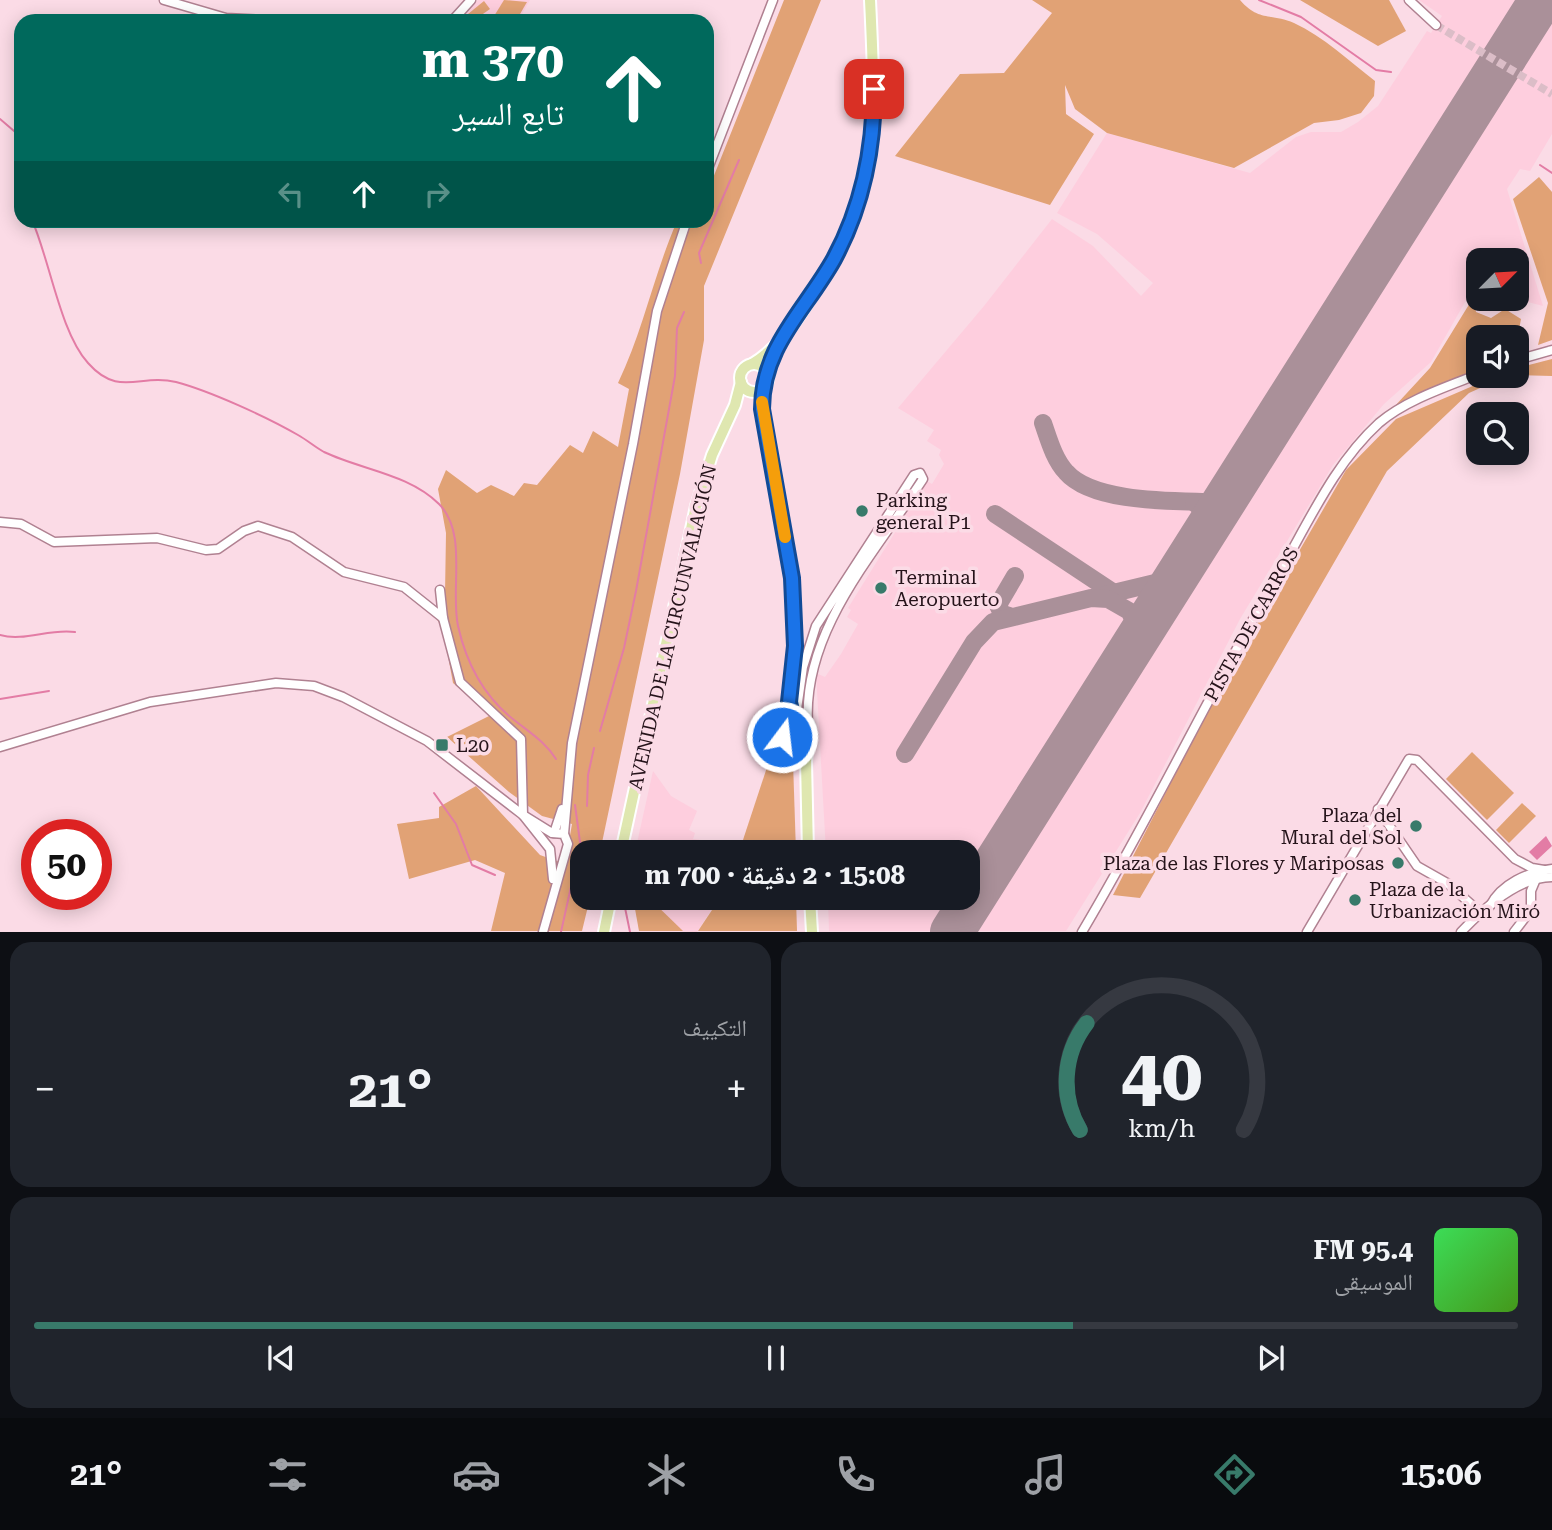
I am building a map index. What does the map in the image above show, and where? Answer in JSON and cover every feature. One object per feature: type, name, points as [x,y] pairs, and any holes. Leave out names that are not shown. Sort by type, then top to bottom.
[{"type":"main road","points":[[735,405],[755,390],[767,375],[774,350],[808,302],[835,256],[863,184],[871,146],[874,103],[870,0]]},
{"type":"main road","points":[[735,405],[743,370],[774,350]]},
{"type":"main road","points":[[752,364],[763,368],[767,375]]},
{"type":"main road","points":[[741,382],[755,390],[762,409],[792,578],[795,646],[782,737],[792,745],[806,793]]},
{"type":"main road","name":"AVENIDA DE LA CIRCUNVALACIÓN","points":[[624,840],[696,506],[712,454],[735,405]]},
{"type":"main road","points":[[789,697],[794,716],[808,724],[808,840]]},
{"type":"main road","points":[[782,724],[794,716]]},
{"type":"main road","points":[[792,745],[804,743],[809,736]]},
{"type":"main road","points":[[604,932],[609,910]]},
{"type":"main road","points":[[811,910],[812,932]]},
{"type":"street","points":[[164,0],[212,14]]},
{"type":"street","points":[[458,14],[471,0]]},
{"type":"street","points":[[714,143],[773,0]]},
{"type":"street","points":[[1409,0],[1436,25]]},
{"type":"street","points":[[543,932],[568,840],[564,834],[568,770],[657,311],[684,228]]},
{"type":"street","points":[[1529,357],[1552,351]]},
{"type":"street","name":"PISTA DE CARROS","points":[[1082,932],[1148,817],[1233,652],[1340,469],[1386,417],[1466,380]]},
{"type":"street","points":[[794,716],[803,667],[813,633],[833,599],[866,558],[899,516],[923,479],[920,473],[914,475],[891,511],[866,558],[841,604],[821,639],[808,687],[808,724]]},
{"type":"street","points":[[891,511],[899,516]]},
{"type":"street","points":[[0,522],[29,527],[54,542],[157,538],[206,550],[218,548],[244,531],[258,526],[292,537],[344,572],[404,587],[443,618]]},
{"type":"street","points":[[440,590],[443,618],[460,682],[521,739],[523,815],[549,847],[559,853],[565,850]]},
{"type":"street","points":[[833,599],[841,604]]},
{"type":"street","points":[[0,747],[150,702],[255,686],[296,683],[314,686],[343,697],[427,741],[523,815],[553,833],[564,834]]},
{"type":"street","points":[[1298,932],[1308,928],[1406,763],[1417,760],[1515,859],[1526,866],[1548,870]]},
{"type":"street","points":[[552,896],[549,847],[566,794]]},
{"type":"street","points":[[1378,809],[1389,820],[1412,861],[1428,873],[1444,880],[1481,913]]},
{"type":"street","points":[[1515,859],[1522,877]]},
{"type":"street","points":[[1490,906],[1501,891],[1522,877],[1548,870]]},
{"type":"street","points":[[1461,932],[1472,927],[1481,913],[1490,906],[1537,878],[1552,877]]},
{"type":"street","points":[[1514,932],[1531,910],[1531,891],[1537,878]]},
{"type":"shaded area","points":[[478,0],[530,0],[522,14],[465,14]]},
{"type":"shaded area","points":[[504,0],[527,2],[520,14],[495,14]]},
{"type":"shaded area","points":[[784,0],[821,0],[704,286],[704,340],[680,474],[603,840],[570,840],[570,910],[587,910],[582,931],[491,931],[505,873],[475,860],[409,879],[397,824],[439,818],[439,807],[476,786],[540,855],[565,864],[572,824],[542,816],[509,792],[447,737],[491,715],[453,683],[443,629],[433,613],[445,594],[446,533],[438,489],[446,470],[477,493],[491,485],[514,496],[524,483],[537,485],[570,445],[583,453],[593,431],[618,447],[629,389],[618,383],[635,343],[674,228],[714,228],[714,175]]},
{"type":"shaded area","points":[[1032,0],[1240,0],[1259,14],[1294,23],[1326,42],[1375,81],[1374,96],[1361,113],[1339,120],[1314,123],[1234,168],[1107,133],[1075,109],[1065,85],[1066,114],[1094,134],[1050,205],[895,156],[960,74],[1004,73],[1052,13]]},
{"type":"shaded area","points":[[1300,0],[1389,0],[1406,31],[1378,46]]},
{"type":"shaded area","points":[[1419,0],[1552,0],[1552,134],[1530,171],[1520,169],[1507,189],[1525,248],[1466,248],[1466,300],[1431,362],[1384,404],[1333,465],[1240,619],[1140,813],[1066,931],[829,931],[828,910],[980,910],[980,840],[825,840],[816,673],[825,677],[841,654],[858,624],[847,617],[851,610],[848,608],[927,481],[932,484],[944,464],[939,455],[941,450],[927,441],[934,430],[898,408],[984,306],[1052,219],[1093,246],[1141,296],[1153,283],[1097,234],[1057,213],[1107,133],[1250,173],[1296,137],[1311,132],[1341,132],[1378,106],[1427,31],[1431,33],[1442,16]]},
{"type":"shaded area","points":[[484,1],[490,9],[483,14],[468,14]]},
{"type":"shaded area","points":[[1539,177],[1552,192],[1552,340],[1538,345],[1548,303],[1513,199]]},
{"type":"shaded area","points":[[1530,264],[1543,306],[1530,303]]},
{"type":"shaded area","points":[[1466,309],[1466,312],[1476,312],[1491,318],[1500,312],[1510,312],[1521,319],[1520,325],[1466,325],[1466,377],[1394,407],[1430,368]]},
{"type":"shaded area","points":[[1552,359],[1552,376],[1529,375],[1529,365]]},
{"type":"shaded area","points":[[1468,388],[1480,388],[1469,393],[1387,471],[1140,898],[1113,895],[1217,693],[1346,470],[1396,419]]},
{"type":"shaded area","points":[[776,740],[793,762],[796,840],[743,840]]},
{"type":"shaded area","points":[[1472,752],[1514,793],[1487,820],[1446,779]]},
{"type":"shaded area","points":[[653,771],[671,796],[697,811],[689,830],[695,833],[693,839],[701,840],[638,840]]},
{"type":"shaded area","points":[[1522,803],[1536,816],[1509,843],[1496,830]]},
{"type":"shaded area","points":[[1546,836],[1552,846],[1537,860],[1529,852]]},
{"type":"shaded area","points":[[635,910],[661,910],[683,931],[639,931]]},
{"type":"shaded area","points":[[656,910],[711,910],[697,932],[678,931]]},
{"type":"shaded area","points":[[712,910],[796,910],[797,931],[698,931]]},
{"type":"waterway","points":[[1259,0],[1301,17],[1376,70],[1391,72]]},
{"type":"waterway","points":[[0,119],[14,131]]},
{"type":"waterway","points":[[714,218],[739,160]]},
{"type":"waterway","points":[[1540,165],[1552,173]]},
{"type":"waterway","points":[[35,228],[70,333],[78,350],[99,373],[120,382],[163,380],[205,392],[271,420],[324,452],[414,486],[439,504],[448,516],[453,530],[456,546],[458,626],[472,668],[487,692],[506,714],[543,743],[556,759]]},
{"type":"waterway","points":[[701,263],[699,253],[710,228]]},
{"type":"waterway","points":[[600,731],[624,648],[636,591],[675,376],[677,328],[684,312]]},
{"type":"waterway","points":[[0,635],[18,637],[75,632]]},
{"type":"waterway","points":[[0,699],[49,691]]},
{"type":"waterway","points":[[587,806],[588,775],[594,748]]},
{"type":"waterway","points":[[434,793],[456,824],[472,865],[495,875]]},
{"type":"waterway","points":[[575,805],[580,840]]},
{"type":"waterway","points":[[561,932],[570,891]]},
{"type":"waterway","points":[[625,910],[630,932]]},
{"type":"taxiway","points":[[1043,423],[1062,467],[1078,482],[1094,489],[1132,498],[1206,502],[1224,496],[1233,486]]},
{"type":"taxiway","points":[[1194,502],[1204,511],[1206,527]]},
{"type":"taxiway","points":[[995,514],[1114,593]]},
{"type":"taxiway","points":[[1105,595],[1155,583],[1180,569]]},
{"type":"taxiway","points":[[1009,616],[1002,614],[998,605],[1015,576]]},
{"type":"taxiway","points":[[905,754],[974,642],[993,622],[1091,598],[1108,599],[1129,611],[1134,620],[1130,648]]},
{"type":"runway","points":[[952,932],[1541,0]]},
{"type":"tunnel","points":[[1436,25],[1552,94]]},
{"type":"slow traffic","points":[[762,402],[785,537]]},
{"type":"place","name":"Parking general P1","points":[[862,511]]},
{"type":"place","name":"Terminal Aeropuerto","points":[[881,588]]},
{"type":"place","name":"L20","points":[[442,745]]},
{"type":"place","name":"Plaza del Mural del Sol","points":[[1416,826]]},
{"type":"place","name":"Plaza de las Flores y Mariposas","points":[[1398,863]]},
{"type":"place","name":"Plaza de la Urbanización Miró","points":[[1355,900]]},
{"type":"route","points":[[782,737],[782,724],[792,716],[789,707],[795,646],[792,578],[762,409],[763,388],[774,350],[827,272],[851,222],[869,161],[874,89]]}]
